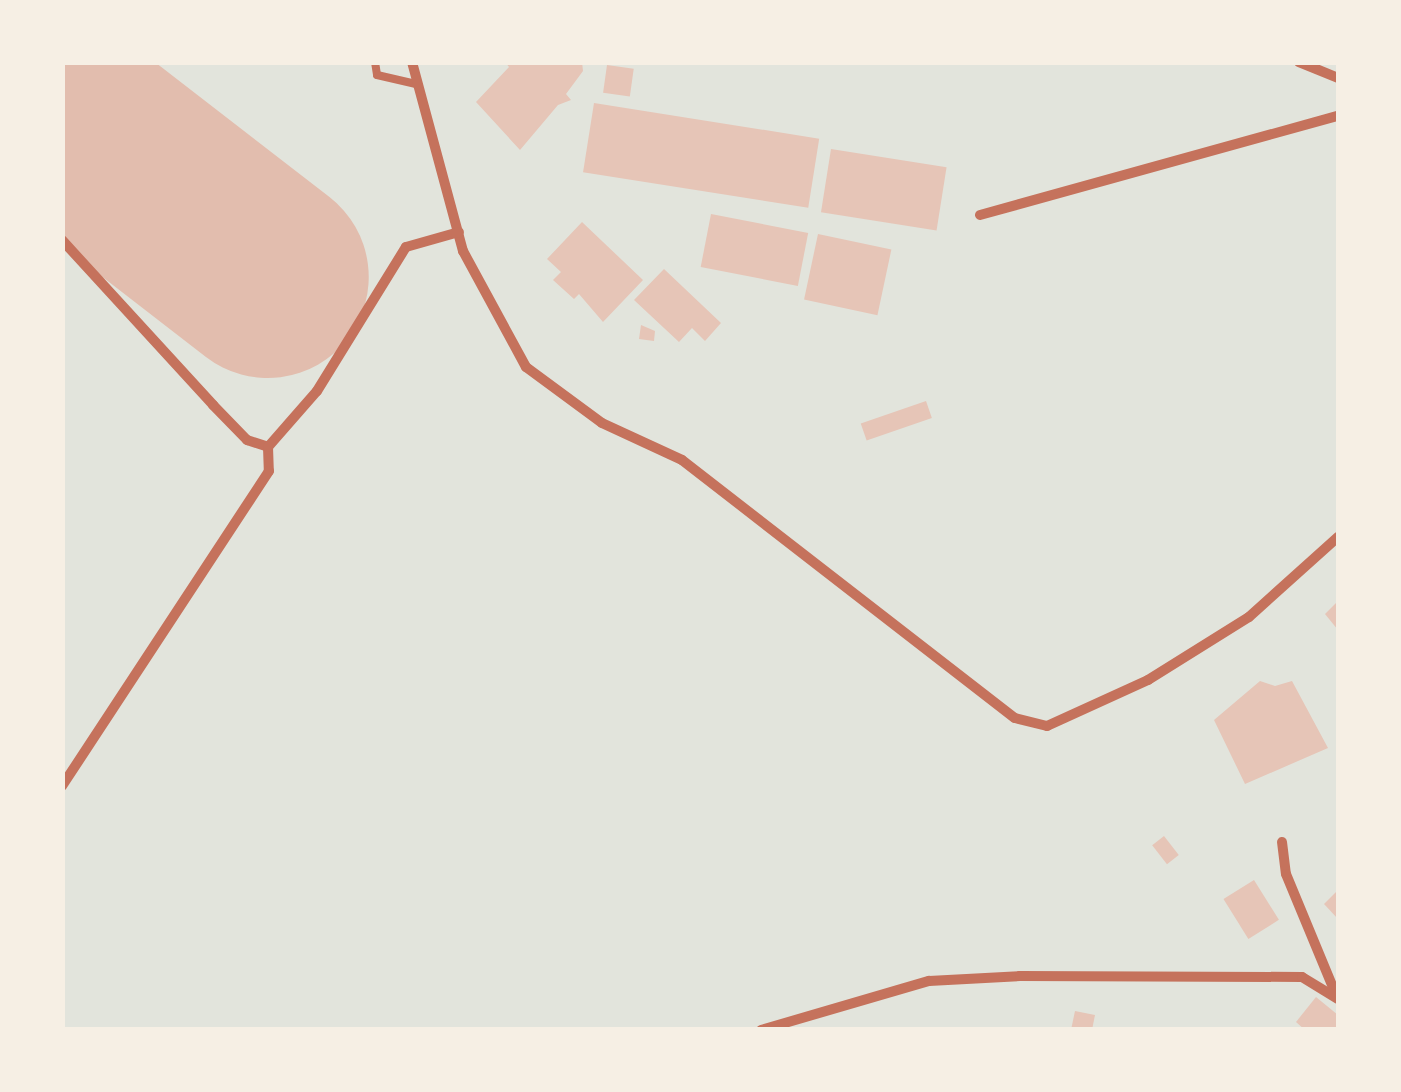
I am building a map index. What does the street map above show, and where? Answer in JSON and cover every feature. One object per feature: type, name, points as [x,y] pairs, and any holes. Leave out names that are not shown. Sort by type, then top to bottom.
[{"type":"street","points":[[412,62],[458,232],[481,290],[526,367],[602,423],[682,460],[1014,718],[1047,726],[1148,680],[1248,616],[1338,537]]},
{"type":"street","points":[[1299,62],[1338,78]]},
{"type":"street","points":[[980,215],[1338,116]]},
{"type":"street","points":[[62,786],[269,471],[268,448],[317,391],[406,247],[458,232]]},
{"type":"street","points":[[62,240],[247,440],[268,448]]},
{"type":"street","points":[[1282,842],[1286,874],[1338,998]]},
{"type":"street","points":[[761,1030],[928,981],[1001,976],[1302,977],[1338,998]]},
{"type":"lane","points":[[375,62],[377,75],[416,84]]},
{"type":"shaded area","points":[[63,63],[1338,63],[1338,1029],[63,1029]]},
{"type":"building","points":[[505,62],[582,62],[583,71],[566,94],[571,100],[558,105],[520,150],[476,102],[509,67]]},
{"type":"building","points":[[607,65],[634,69],[630,96],[603,93]]},
{"type":"building","points":[[594,103],[819,139],[808,208],[583,172]]},
{"type":"building","points":[[831,149],[947,167],[937,231],[821,212]]},
{"type":"building","points":[[711,214],[808,233],[798,286],[701,267]]},
{"type":"building","points":[[582,222],[643,280],[603,322],[579,294],[574,299],[553,280],[561,272],[547,259]]},
{"type":"building","points":[[818,234],[891,250],[877,315],[804,300]]},
{"type":"building","points":[[664,269],[721,323],[705,341],[692,328],[679,342],[634,300]]},
{"type":"building","points":[[641,325],[655,331],[654,341],[639,339]]},
{"type":"building","points":[[926,401],[932,418],[867,440],[861,423]]},
{"type":"building","points":[[1338,601],[1338,630],[1325,614]]},
{"type":"building","points":[[1260,681],[1275,686],[1292,681],[1328,748],[1245,784],[1214,720]]},
{"type":"building","points":[[1164,836],[1179,855],[1167,864],[1152,845]]},
{"type":"building","points":[[1254,880],[1279,920],[1248,939],[1223,899]]},
{"type":"building","points":[[1338,890],[1338,919],[1324,904]]},
{"type":"building","points":[[1316,997],[1338,1015],[1338,1030],[1305,1030],[1296,1022]]},
{"type":"building","points":[[1075,1011],[1095,1015],[1092,1030],[1071,1030]]},
{"type":"runway","points":[[62,118],[268,277]]}]
